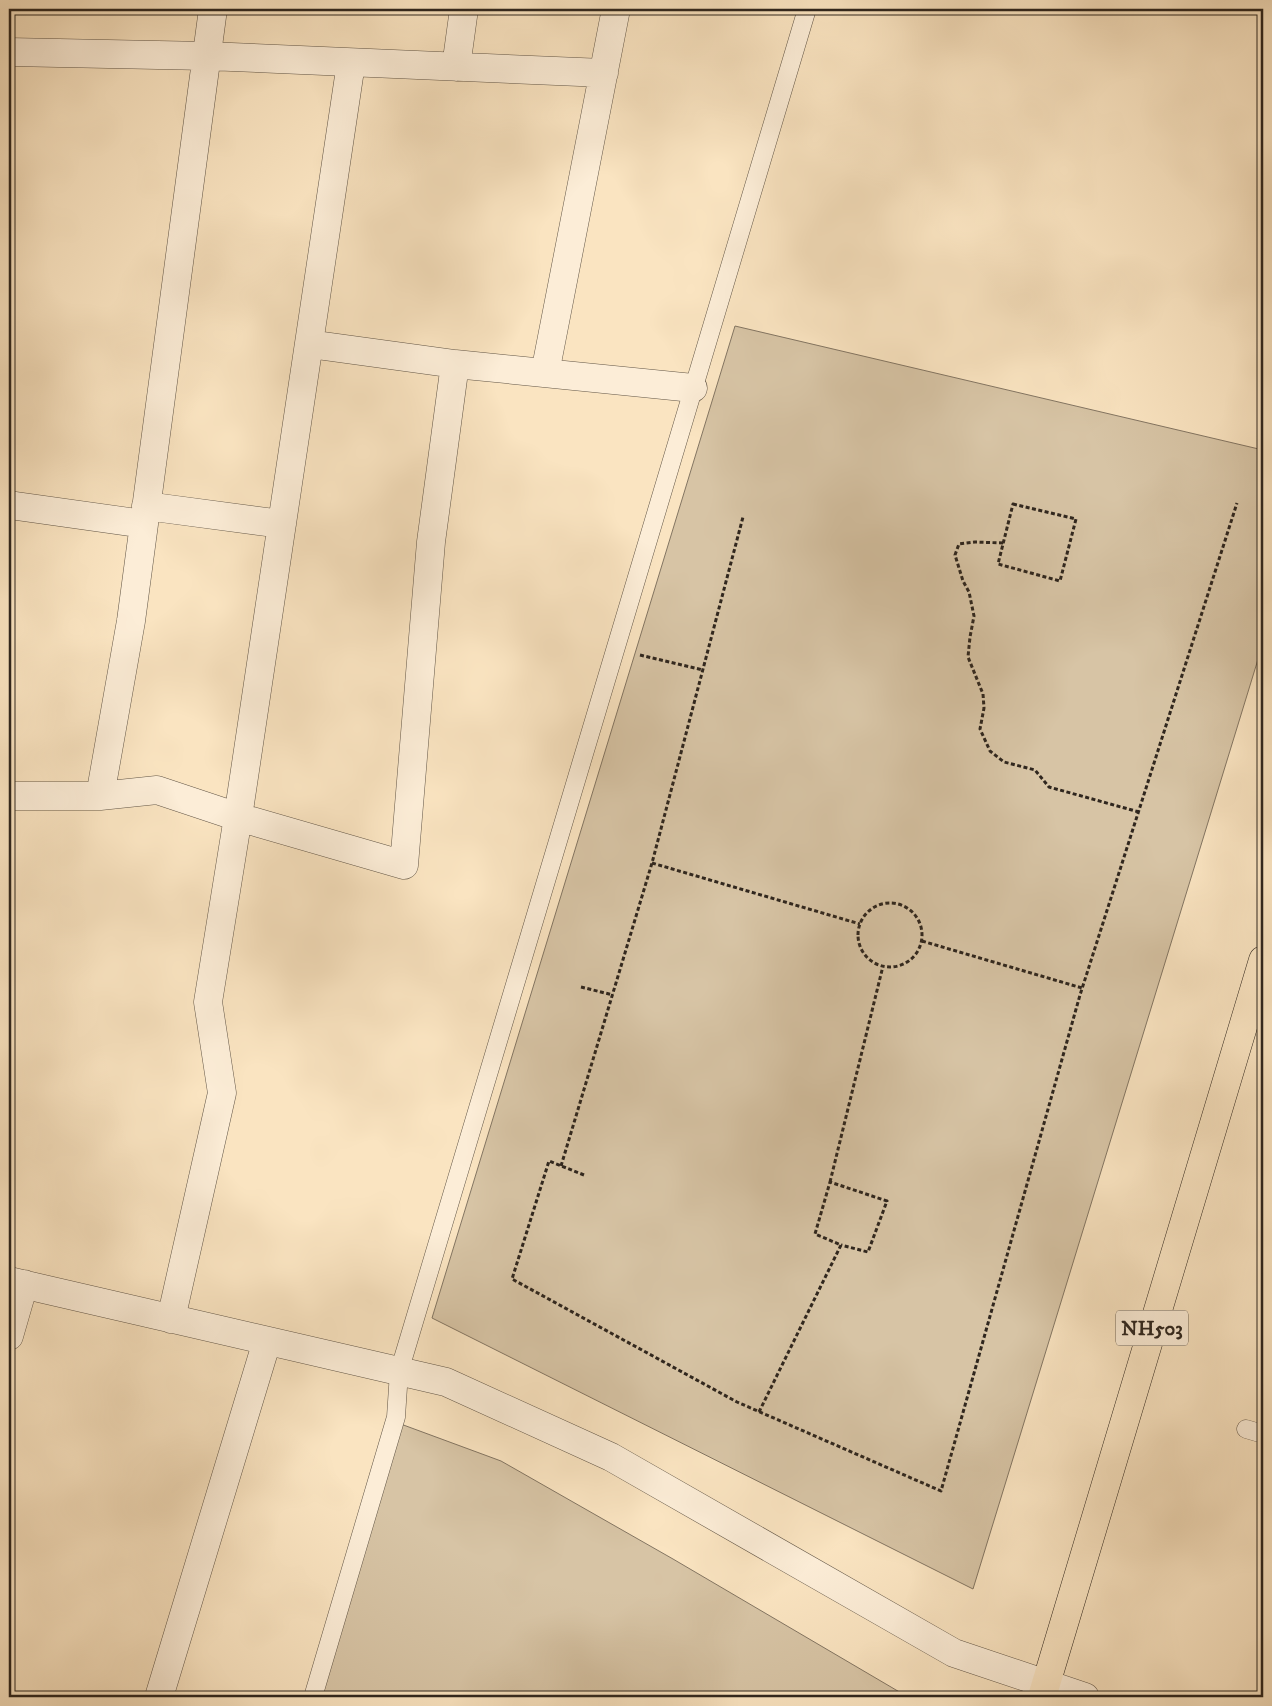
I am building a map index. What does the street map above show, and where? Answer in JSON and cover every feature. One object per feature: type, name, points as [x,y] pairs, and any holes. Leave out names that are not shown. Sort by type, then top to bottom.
[{"type":"highway","name":"NH503","points":[[1043,1691],[1263,960]]},
{"type":"street","points":[[100,796],[131,621],[213,9]]},
{"type":"street","points":[[456,67],[464,9]]},
{"type":"street","points":[[545,373],[616,9]]},
{"type":"street","points":[[9,52],[207,56],[604,73]]},
{"type":"street","points":[[171,1319],[222,1093],[208,1002],[238,817],[351,63]]},
{"type":"street","points":[[309,344],[456,364],[693,388]]},
{"type":"street","points":[[9,796],[100,796],[156,790],[238,817],[404,865],[431,542],[456,364]]},
{"type":"street","points":[[9,505],[282,524]]},
{"type":"street","points":[[9,1336],[16,1282],[446,1382],[612,1457],[954,1653],[1043,1691],[1085,1697]]},
{"type":"street","points":[[160,1697],[267,1341]]},
{"type":"lane","points":[[313,1697],[396,1417],[399,1372],[807,9]]},
{"type":"lane","points":[[1246,1429],[1263,1434]]},
{"type":"path","points":[[584,1175],[549,1161],[512,1279],[737,1402],[940,1491],[1082,988],[1238,503]]},
{"type":"path","points":[[1013,504],[1076,519],[1060,581],[998,564],[1003,543],[1013,504]]},
{"type":"path","points":[[561,1166],[652,863],[743,518]]},
{"type":"path","points":[[1003,543],[975,542],[959,544],[955,555],[963,581],[969,592],[974,616],[968,658],[984,694],[984,708],[980,729],[990,751],[1004,762],[1035,770],[1049,787],[1139,812]]},
{"type":"path","points":[[615,649],[703,670]]},
{"type":"path","points":[[652,863],[860,924]]},
{"type":"path","points":[[884,903],[906,906],[914,913],[919,922],[922,931],[922,942],[912,959],[893,967],[883,966],[873,962],[860,946],[858,935],[860,924],[865,914],[874,907],[884,903]]},
{"type":"path","points":[[922,942],[1082,988]]},
{"type":"path","points":[[830,1182],[887,1201],[868,1252],[815,1234],[830,1182],[883,966]]},
{"type":"path","points":[[580,987],[613,996]]},
{"type":"path","points":[[759,1412],[841,1244]]},
{"type":"shaded area","points":[[735,326],[1263,450],[1263,643],[973,1589],[432,1318]]},
{"type":"shaded area","points":[[398,1423],[501,1461],[673,1559],[908,1697],[311,1697]]}]
